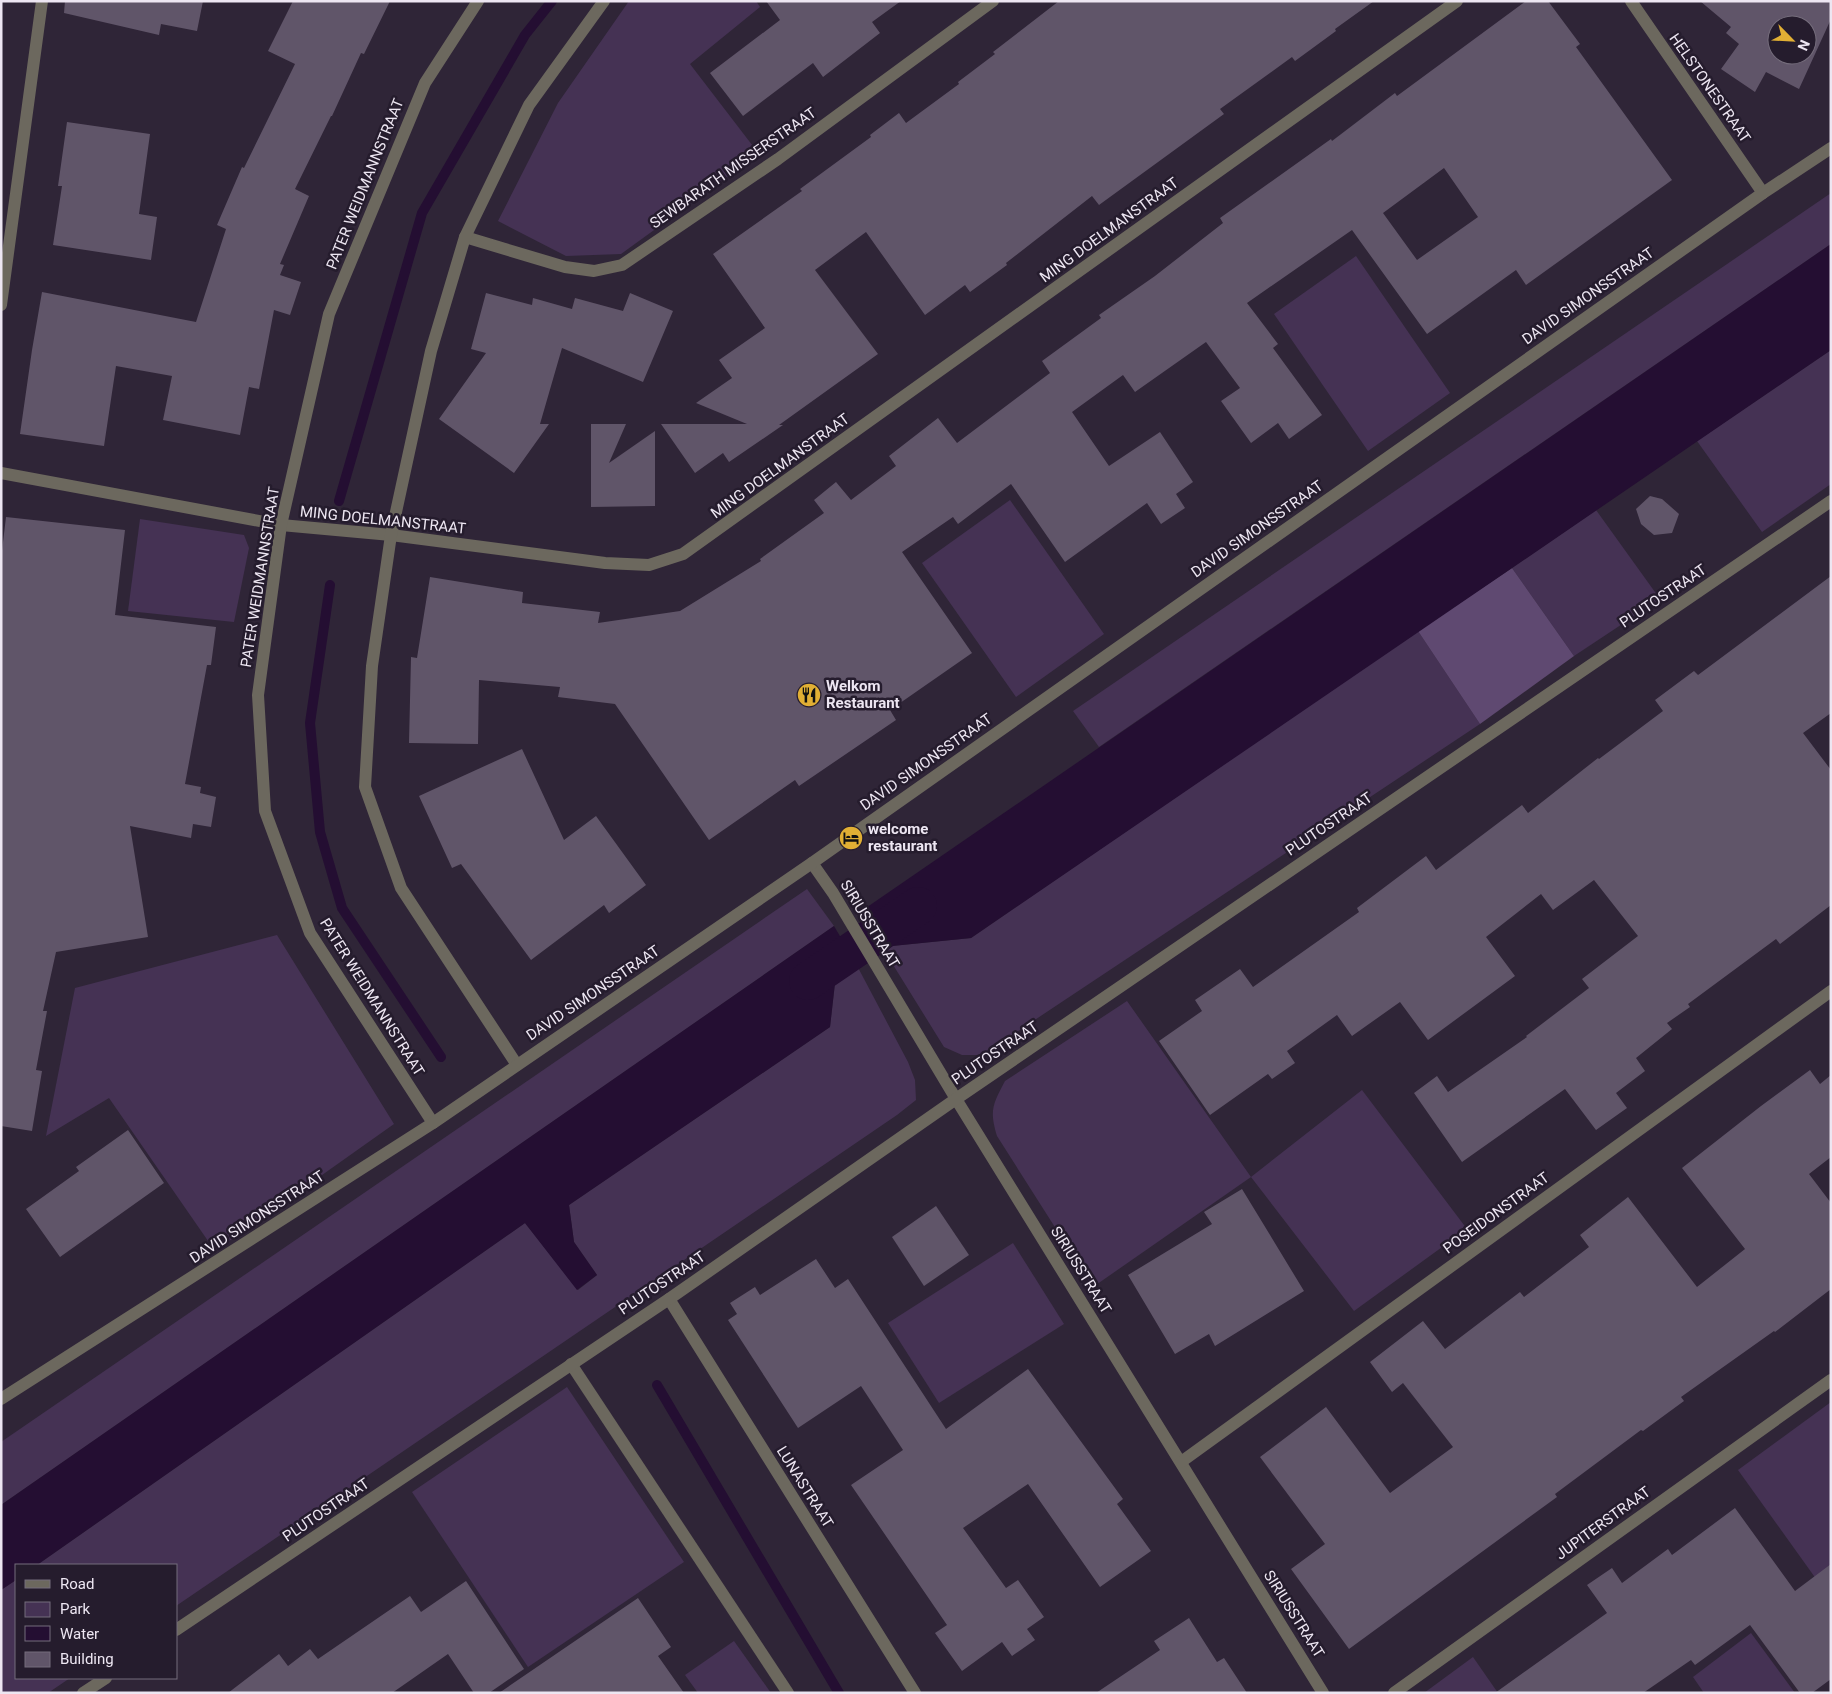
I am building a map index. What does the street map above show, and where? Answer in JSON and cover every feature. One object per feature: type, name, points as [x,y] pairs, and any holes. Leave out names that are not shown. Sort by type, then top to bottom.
[{"type":"street","points":[[1,305],[42,1]]},
{"type":"street","name":"PATER WEIDMANNSTRAAT","points":[[434,1123],[310,934],[265,811],[258,695],[281,525],[329,314],[424,83],[478,1]]},
{"type":"street","points":[[517,1064],[401,888],[365,787],[372,666],[391,535],[431,351],[465,236],[529,105],[604,1]]},
{"type":"street","name":"SEWBARATH MISSERSTRAAT","points":[[465,236],[565,267],[594,271],[622,265],[778,159],[994,1]]},
{"type":"street","name":"MING DOELMANSTRAAT","points":[[1,473],[281,525],[391,535],[605,563],[649,565],[683,554],[1457,1]]},
{"type":"street","name":"HELSTONESTRAAT","points":[[1631,1],[1763,193]]},
{"type":"street","name":"DAVID SIMONSSTRAAT","points":[[1,1399],[434,1123],[812,862],[1763,193],[1831,148]]},
{"type":"street","name":"PLUTOSTRAAT","points":[[178,1629],[668,1299],[956,1099],[1831,501]]},
{"type":"street","name":"SIRIUSSTRAAT","points":[[812,862],[833,893],[956,1099],[1323,1693]]},
{"type":"street","name":"POSEIDONSTRAAT","points":[[1181,1462],[1831,991]]},
{"type":"street","name":"LUNASTRAAT","points":[[668,1299],[914,1693]]},
{"type":"street","points":[[571,1364],[788,1693]]},
{"type":"street","name":"JUPITERSTRAAT","points":[[1394,1693],[1831,1380]]},
{"type":"street","points":[[83,1693],[104,1679]]},
{"type":"green space","points":[[629,1],[756,1],[760,7],[690,64],[759,154],[621,254],[566,256],[498,221],[558,103]]},
{"type":"green space","points":[[1831,193],[1831,244],[1099,747],[1073,711]]},
{"type":"green space","points":[[1356,256],[1450,393],[1368,451],[1274,314]]},
{"type":"green space","points":[[1831,350],[1831,484],[1762,532],[1697,441]]},
{"type":"green space","points":[[1010,500],[1104,634],[1016,697],[922,563]]},
{"type":"green space","points":[[1596,510],[1660,599],[1574,656],[1512,568]]},
{"type":"green space","points":[[140,519],[244,535],[249,548],[234,622],[128,611]]},
{"type":"green space","points":[[1418,631],[1480,724],[982,1055],[962,1055],[944,1047],[882,947],[971,938]]},
{"type":"green space","points":[[807,889],[834,926],[1,1505],[1,1442]]},
{"type":"green space","points":[[277,935],[394,1124],[215,1251],[109,1098],[46,1136],[75,988]]},
{"type":"green space","points":[[854,960],[908,1062],[915,1080],[916,1100],[897,1115],[178,1605],[178,1564],[38,1564],[525,1223],[578,1290],[597,1275],[574,1242],[569,1205],[830,1027],[836,974]]},
{"type":"green space","points":[[1127,1001],[1251,1177],[1093,1287],[997,1136],[993,1113],[1005,1081]]},
{"type":"green space","points":[[1362,1090],[1467,1229],[1354,1311],[1251,1177]]},
{"type":"green space","points":[[1013,1243],[1064,1324],[939,1403],[888,1323]]},
{"type":"green space","points":[[567,1387],[684,1562],[528,1667],[412,1492]]},
{"type":"green space","points":[[1831,1402],[1831,1575],[1819,1583],[1738,1470]]},
{"type":"green space","points":[[15,1581],[15,1679],[69,1679],[48,1693],[1,1693],[1,1590]]},
{"type":"green space","points":[[1751,1633],[1795,1693],[1704,1693],[1693,1677]]},
{"type":"green space","points":[[734,1641],[771,1693],[698,1693],[685,1675]]},
{"type":"green space","points":[[1473,1657],[1498,1693],[1424,1693]]},
{"type":"shaded area","points":[[1512,568],[1574,656],[1480,724],[1418,631]]},
{"type":"water","points":[[1831,244],[1831,350],[971,938],[882,947],[860,912]]},
{"type":"water","points":[[834,926],[854,960],[836,974],[830,1027],[569,1205],[574,1242],[597,1275],[577,1290],[525,1223],[38,1564],[15,1564],[15,1581],[1,1590],[1,1505]]},
{"type":"building","points":[[65,1],[203,1],[197,31],[161,24],[159,35],[64,13]]},
{"type":"building","points":[[293,1],[390,1],[364,54],[361,53],[295,189],[309,196],[280,264],[284,265],[280,275],[301,282],[290,315],[274,310],[259,389],[249,387],[240,435],[163,420],[172,376],[116,366],[104,446],[20,434],[42,292],[196,322],[226,229],[217,225],[242,167],[244,168],[295,64],[268,51]]},
{"type":"building","points":[[766,1],[901,1],[872,22],[880,33],[823,77],[813,63],[743,116],[710,73],[780,20]]},
{"type":"building","points":[[1059,1],[1374,1],[1295,61],[1292,57],[1220,109],[1224,114],[1099,205],[1092,196],[1006,263],[1007,265],[970,292],[965,285],[925,315],[866,232],[815,270],[878,354],[779,425],[783,425],[729,462],[723,453],[695,473],[661,424],[747,424],[696,403],[732,378],[719,360],[765,328],[713,254],[802,191],[800,189],[871,137],[870,135],[899,113],[906,123],[959,84],[958,82],[995,54],[993,52]]},
{"type":"building","points":[[1526,1],[1548,1],[1580,44],[1576,47],[1672,180],[1526,285],[1516,270],[1427,334],[1352,230],[1247,303],[1278,344],[1273,348],[1322,415],[1289,439],[1278,423],[1251,443],[1221,401],[1240,388],[1206,342],[1135,392],[1123,375],[1072,412],[1109,466],[1160,432],[1193,482],[1176,494],[1185,508],[1161,524],[1147,503],[1065,562],[1011,484],[958,524],[953,517],[902,552],[972,653],[890,710],[896,720],[799,786],[795,780],[709,840],[615,704],[558,697],[560,687],[479,680],[478,744],[409,743],[411,657],[417,658],[430,577],[523,592],[522,603],[600,612],[598,623],[680,611],[761,561],[760,559],[824,513],[814,500],[836,482],[851,500],[896,466],[889,456],[938,418],[957,443],[1050,373],[1042,361],[1101,318],[1099,315],[1155,276],[1223,223],[1220,218],[1331,139],[1332,141],[1395,93],[1397,96]],"holes":[[[1444,168],[1478,217],[1417,260],[1383,213]]]},
{"type":"building","points":[[1700,1],[1831,1],[1831,19],[1817,50],[1817,15],[1767,15],[1767,65],[1810,65],[1799,89],[1766,72],[1755,92],[1721,69],[1739,44],[1726,33],[1731,27]]},
{"type":"building","points":[[67,122],[150,134],[139,214],[157,217],[151,260],[53,245],[62,186],[58,186]]},
{"type":"building","points":[[486,293],[532,305],[533,298],[572,309],[575,298],[623,311],[630,293],[673,311],[643,382],[562,348],[540,424],[549,424],[514,473],[439,419],[486,353],[471,349]]},
{"type":"building","points":[[591,424],[626,424],[609,463],[655,431],[655,506],[591,507]]},
{"type":"building","points":[[1650,496],[1662,499],[1679,514],[1672,533],[1654,535],[1641,524],[1636,509]]},
{"type":"building","points":[[6,517],[125,530],[115,615],[216,627],[211,665],[207,665],[185,784],[201,787],[200,793],[216,797],[211,827],[193,824],[191,838],[130,826],[148,937],[56,952],[43,1011],[47,1011],[36,1070],[42,1071],[32,1131],[1,1126],[1,559]]},
{"type":"building","points":[[1831,576],[1831,713],[1803,733],[1831,770],[1831,905],[1780,944],[1776,939],[1688,1004],[1690,1007],[1667,1023],[1672,1029],[1636,1058],[1645,1071],[1616,1093],[1627,1108],[1596,1130],[1565,1089],[1462,1162],[1414,1093],[1437,1076],[1448,1092],[1527,1037],[1589,988],[1582,979],[1638,936],[1594,880],[1553,910],[1541,894],[1486,937],[1515,976],[1428,1040],[1400,1002],[1352,1036],[1337,1015],[1287,1051],[1295,1063],[1272,1079],[1268,1074],[1210,1115],[1159,1041],[1202,1011],[1195,1000],[1240,969],[1253,987],[1359,912],[1357,908],[1426,856],[1436,870],[1522,805],[1528,813],[1598,758],[1663,711],[1655,700],[1694,671],[1698,675]]},
{"type":"building","points":[[522,749],[564,840],[596,816],[646,885],[609,913],[604,905],[531,960],[461,864],[452,868],[419,796]]},
{"type":"building","points":[[1810,1070],[1820,1084],[1831,1075],[1831,1157],[1809,1174],[1831,1203],[1831,1289],[1775,1332],[1681,1397],[1684,1401],[1643,1431],[1641,1430],[1555,1494],[1557,1497],[1349,1649],[1291,1569],[1325,1544],[1260,1457],[1326,1407],[1390,1493],[1453,1447],[1403,1383],[1392,1392],[1370,1362],[1423,1321],[1445,1349],[1520,1292],[1524,1297],[1589,1247],[1580,1235],[1628,1197],[1697,1287],[1745,1249],[1682,1168]]},
{"type":"building","points":[[128,1130],[164,1183],[60,1257],[26,1209],[79,1171],[76,1167]]},
{"type":"building","points":[[1242,1189],[1304,1291],[1215,1346],[1209,1334],[1175,1354],[1128,1275],[1212,1224],[1204,1212]]},
{"type":"building","points":[[936,1206],[969,1255],[924,1286],[892,1237]]},
{"type":"building","points":[[816,1259],[835,1288],[848,1279],[946,1429],[1028,1369],[1123,1499],[1117,1504],[1151,1551],[1100,1587],[1028,1484],[963,1528],[1006,1588],[1018,1580],[1044,1617],[1027,1629],[1035,1640],[1012,1656],[1002,1642],[962,1671],[935,1633],[947,1625],[851,1485],[903,1450],[861,1386],[798,1428],[728,1320],[737,1314],[730,1303],[755,1287],[760,1295]]},
{"type":"building","points":[[1735,1508],[1795,1591],[1831,1564],[1831,1679],[1812,1693],[1800,1693],[1750,1625],[1695,1665],[1691,1660],[1643,1693],[1495,1693],[1607,1613],[1587,1585],[1612,1568],[1622,1583],[1668,1549],[1672,1555]]},
{"type":"building","points":[[466,1581],[524,1669],[489,1693],[474,1693],[448,1654],[392,1693],[228,1693],[279,1654],[288,1666],[310,1649],[318,1659],[410,1596],[421,1612]]},
{"type":"building","points":[[638,1598],[671,1647],[658,1656],[684,1693],[499,1693]]},
{"type":"building","points":[[1189,1618],[1217,1662],[1224,1658],[1247,1693],[1096,1693],[1160,1650],[1154,1641]]},
{"type":"waterway","points":[[339,501],[422,213],[525,35],[552,1]]},
{"type":"waterway","points":[[330,585],[310,723],[320,832],[342,908],[441,1057]]},
{"type":"waterway","points":[[808,981],[918,906]]},
{"type":"waterway","points":[[657,1385],[839,1693]]},
{"type":"place","name":"Welkom Restaurant","points":[[809,695]]},
{"type":"place","name":"welcome restaurant","points":[[851,838]]}]
